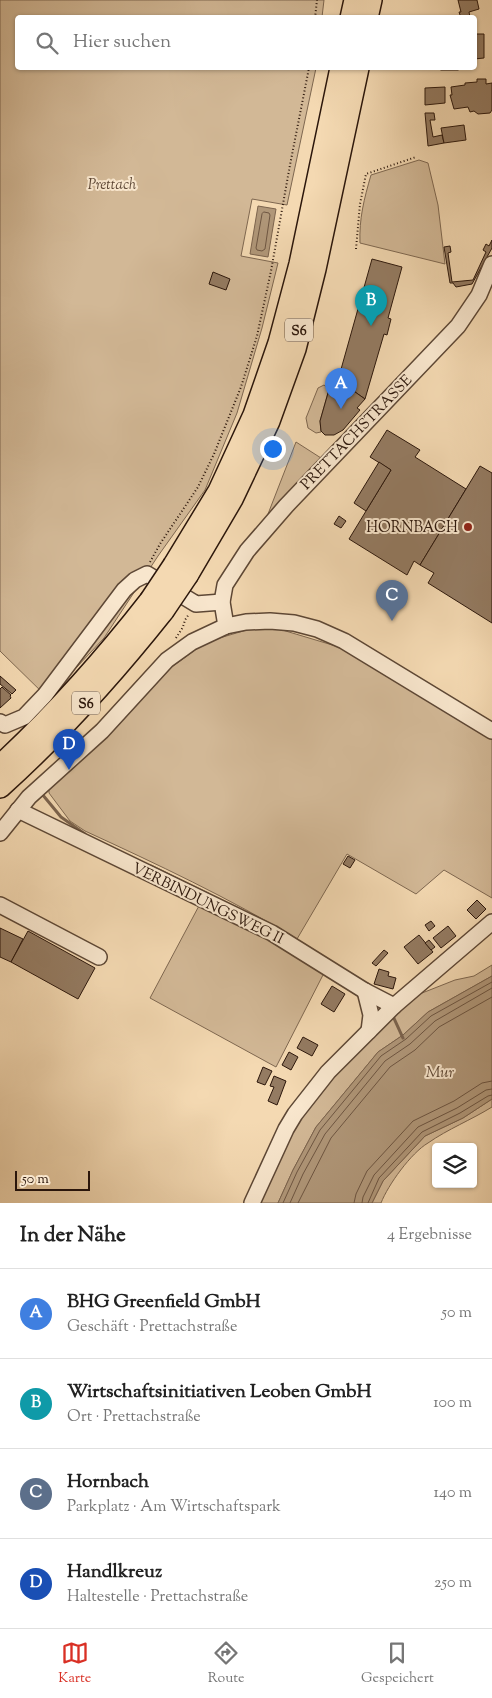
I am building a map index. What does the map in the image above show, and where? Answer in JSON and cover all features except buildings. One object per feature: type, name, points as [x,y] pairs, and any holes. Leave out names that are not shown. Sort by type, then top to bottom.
[{"type":"highway","points":[[352,15],[355,0]]},
{"type":"highway","points":[[368,15],[371,0]]},
{"type":"highway","name":"S6","points":[[181,569],[254,415],[279,344],[300,264],[341,70]]},
{"type":"highway","name":"S6","points":[[0,787],[88,700],[232,499],[269,421],[295,349],[315,269],[358,70]]},
{"type":"highway","name":"S6","points":[[0,766],[50,718],[118,643],[156,606]]},
{"type":"street","name":"PRETTACHSTRASSE","points":[[226,626],[222,602],[225,585],[232,573],[260,536],[458,326],[478,295],[492,264]]},
{"type":"street","points":[[0,722],[5,724],[24,717],[45,696],[124,590],[135,580],[147,574],[196,604],[222,602]]},
{"type":"street","points":[[0,833],[18,810],[42,785],[102,731],[167,660],[192,642],[226,626],[246,622],[270,621],[294,623],[317,629],[344,642],[492,731]]},
{"type":"street","name":"VERBINDUNGSWEG II","points":[[18,810],[265,930],[293,945],[365,991],[394,1006]]},
{"type":"street","points":[[0,905],[99,957]]},
{"type":"street","points":[[252,1203],[295,1114],[328,1072],[394,1006],[492,922]]},
{"type":"street","points":[[365,991],[371,1015],[369,1031]]},
{"type":"path","points":[[315,15],[317,0]]},
{"type":"path","points":[[147,574],[151,560],[160,544],[198,487],[214,454],[241,387],[256,336],[271,270],[309,70]]},
{"type":"path","points":[[356,249],[360,204],[366,174],[416,157]]},
{"type":"path","points":[[174,640],[184,627],[185,620],[196,604]]},
{"type":"green space","name":"Prettach","points":[[0,0],[324,0],[322,15],[15,15],[15,70],[316,70],[287,205],[252,199],[241,256],[278,263],[262,328],[237,413],[205,490],[158,556],[104,638],[48,698],[0,651]]},
{"type":"green space","points":[[419,160],[428,163],[438,205],[445,264],[360,243],[362,209],[371,175]]},
{"type":"green space","points":[[324,385],[329,389],[320,421],[321,432],[316,433],[308,428],[306,418],[318,388]]},
{"type":"green space","points":[[296,442],[321,458],[270,516],[268,514]]},
{"type":"green space","points":[[250,629],[279,629],[339,647],[492,737],[492,898],[444,870],[416,894],[347,854],[297,939],[219,896],[85,831],[70,821],[49,793],[49,788],[165,672],[206,642]]},
{"type":"green space","points":[[201,902],[234,917],[324,973],[276,1067],[150,998]]},
{"type":"green space","points":[[492,965],[492,976],[428,1012],[403,1035],[378,1052],[316,1127],[278,1203],[258,1203],[291,1127],[353,1053],[417,995],[455,980],[474,976]]},
{"type":"green space","points":[[492,1099],[492,1107],[443,1133],[414,1154],[389,1187],[381,1203],[372,1203],[383,1181],[425,1136],[463,1118]]},
{"type":"water","points":[[258,206],[276,209],[268,257],[250,254]]},
{"type":"water","name":"Mur","points":[[492,976],[492,1099],[463,1118],[425,1136],[383,1181],[372,1203],[278,1203],[316,1127],[378,1052],[403,1035],[428,1012]]},
{"type":"waterway","points":[[42,794],[61,817],[85,834]]},
{"type":"waterway","points":[[151,866],[208,894]]},
{"type":"waterway","points":[[392,1014],[403,1038]]},
{"type":"place","name":"Wirtschaftsinitiativen Leoben GmbH","points":[[371,326]]},
{"type":"place","name":"BHG Greenfield GmbH","points":[[341,409]]},
{"type":"place","name":"HORNBACH","points":[[468,527]]},
{"type":"place","name":"Hornbach","points":[[392,621]]},
{"type":"place","name":"Handlkreuz","points":[[69,770]]}]
